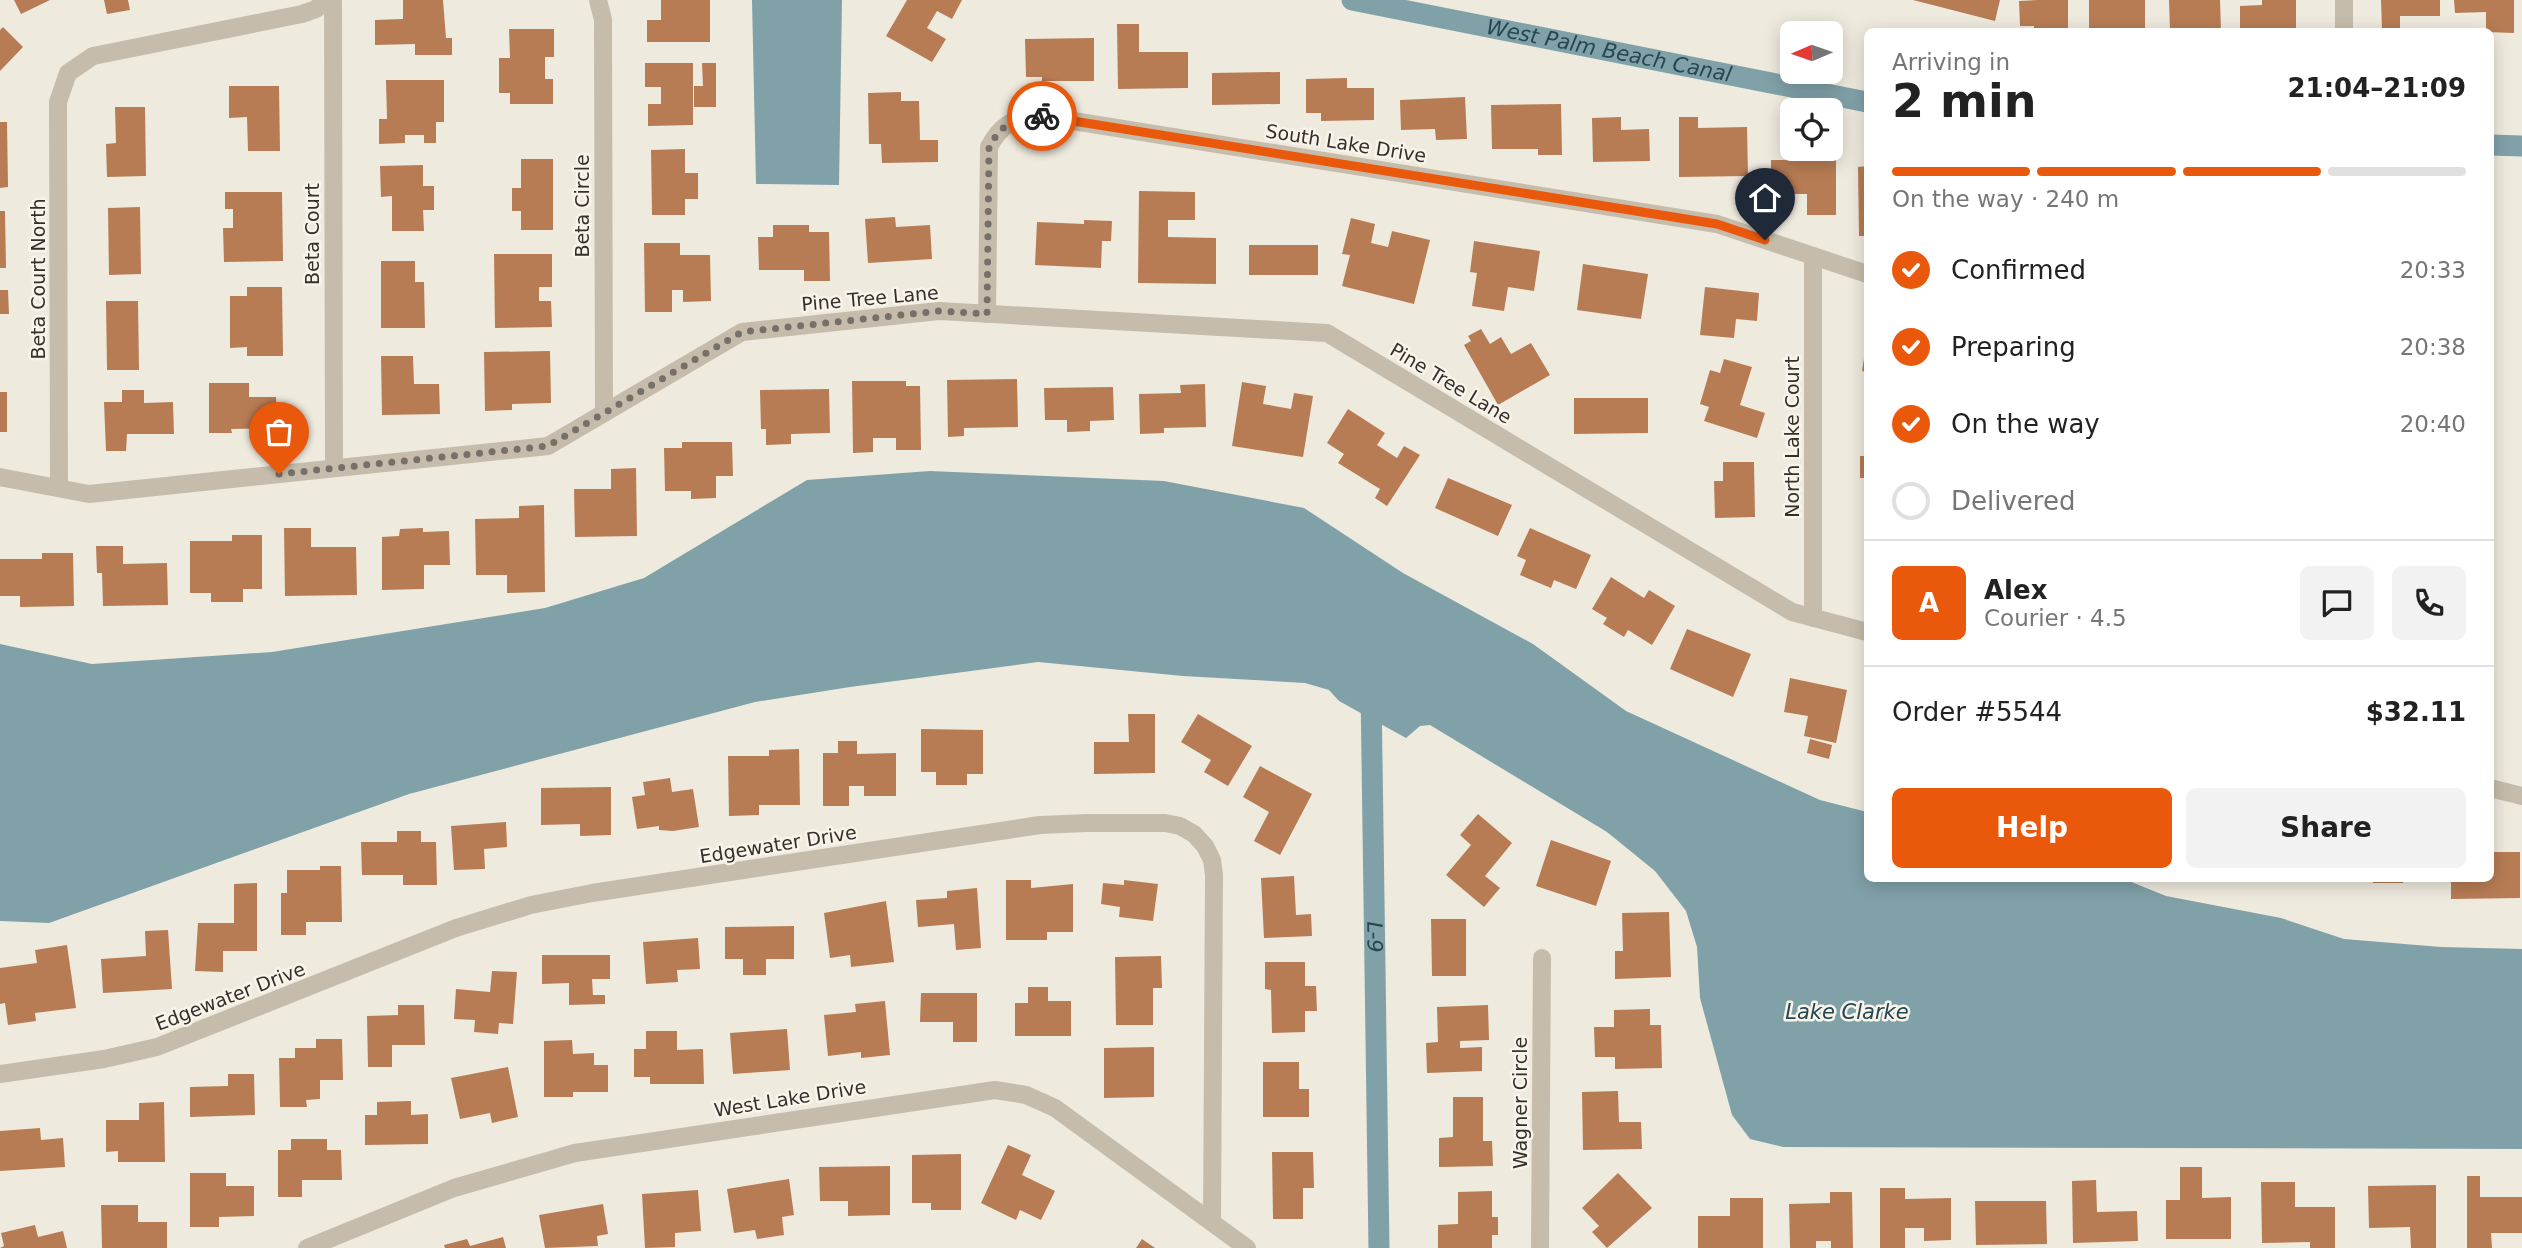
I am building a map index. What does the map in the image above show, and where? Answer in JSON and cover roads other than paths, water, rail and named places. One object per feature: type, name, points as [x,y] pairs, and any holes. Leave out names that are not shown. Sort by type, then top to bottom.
[{"type":"street","name":"Beta Court North","points":[[59,488],[58,102],[61,86],[68,73],[93,56],[302,14],[316,9],[326,0]]},
{"type":"street","name":"Beta Court","points":[[333,0],[334,468]]},
{"type":"street","name":"Beta Circle","points":[[598,0],[603,20],[604,413]]},
{"type":"street","points":[[2344,0],[2344,28]]},
{"type":"street","name":"South Lake Drive","points":[[987,314],[989,147],[996,134],[1007,123],[1036,115],[1717,224],[1864,273]]},
{"type":"street","name":"North Lake Court","points":[[1812,256],[1813,618]]},
{"type":"street","name":"Pine Tree Lane","points":[[0,477],[89,494],[548,446],[742,332],[939,311],[1327,333],[1792,612],[1864,631]]},
{"type":"street","points":[[2494,789],[2522,796]]},
{"type":"street","name":"Edgewater Drive","points":[[0,1074],[104,1059],[157,1047],[456,928],[531,905],[592,893],[1040,825],[1165,823],[1194,834],[1212,860],[1214,875],[1212,1222]]},
{"type":"street","name":"Wagner Circle","points":[[1540,1248],[1542,958]]},
{"type":"street","name":"West Lake Drive","points":[[307,1248],[454,1188],[575,1153],[979,1091],[1010,1092],[1055,1108],[1247,1248]]},
{"type":"water","points":[[752,0],[842,0],[839,185],[756,184]]},
{"type":"water","name":"Lake Clarke","points":[[930,471],[1164,481],[1304,508],[1403,573],[1533,644],[1626,711],[1820,800],[1864,811],[1864,882],[2131,882],[2166,896],[2281,918],[2344,939],[2441,947],[2522,949],[2522,1149],[1783,1147],[1750,1139],[1732,1115],[1700,998],[1697,947],[1686,911],[1655,871],[1607,832],[1430,725],[1420,726],[1406,738],[1339,701],[1329,690],[1305,683],[1183,676],[1038,662],[755,702],[409,794],[49,923],[0,921],[0,644],[92,664],[272,652],[545,608],[644,578],[807,480]]},
{"type":"waterway","name":"West Palm Beach Canal","points":[[1352,0],[1864,101]]},
{"type":"waterway","name":"West Palm Beach Canal","points":[[2494,145],[2522,146]]},
{"type":"waterway","name":"L-9","points":[[1371,690],[1379,1248]]}]
